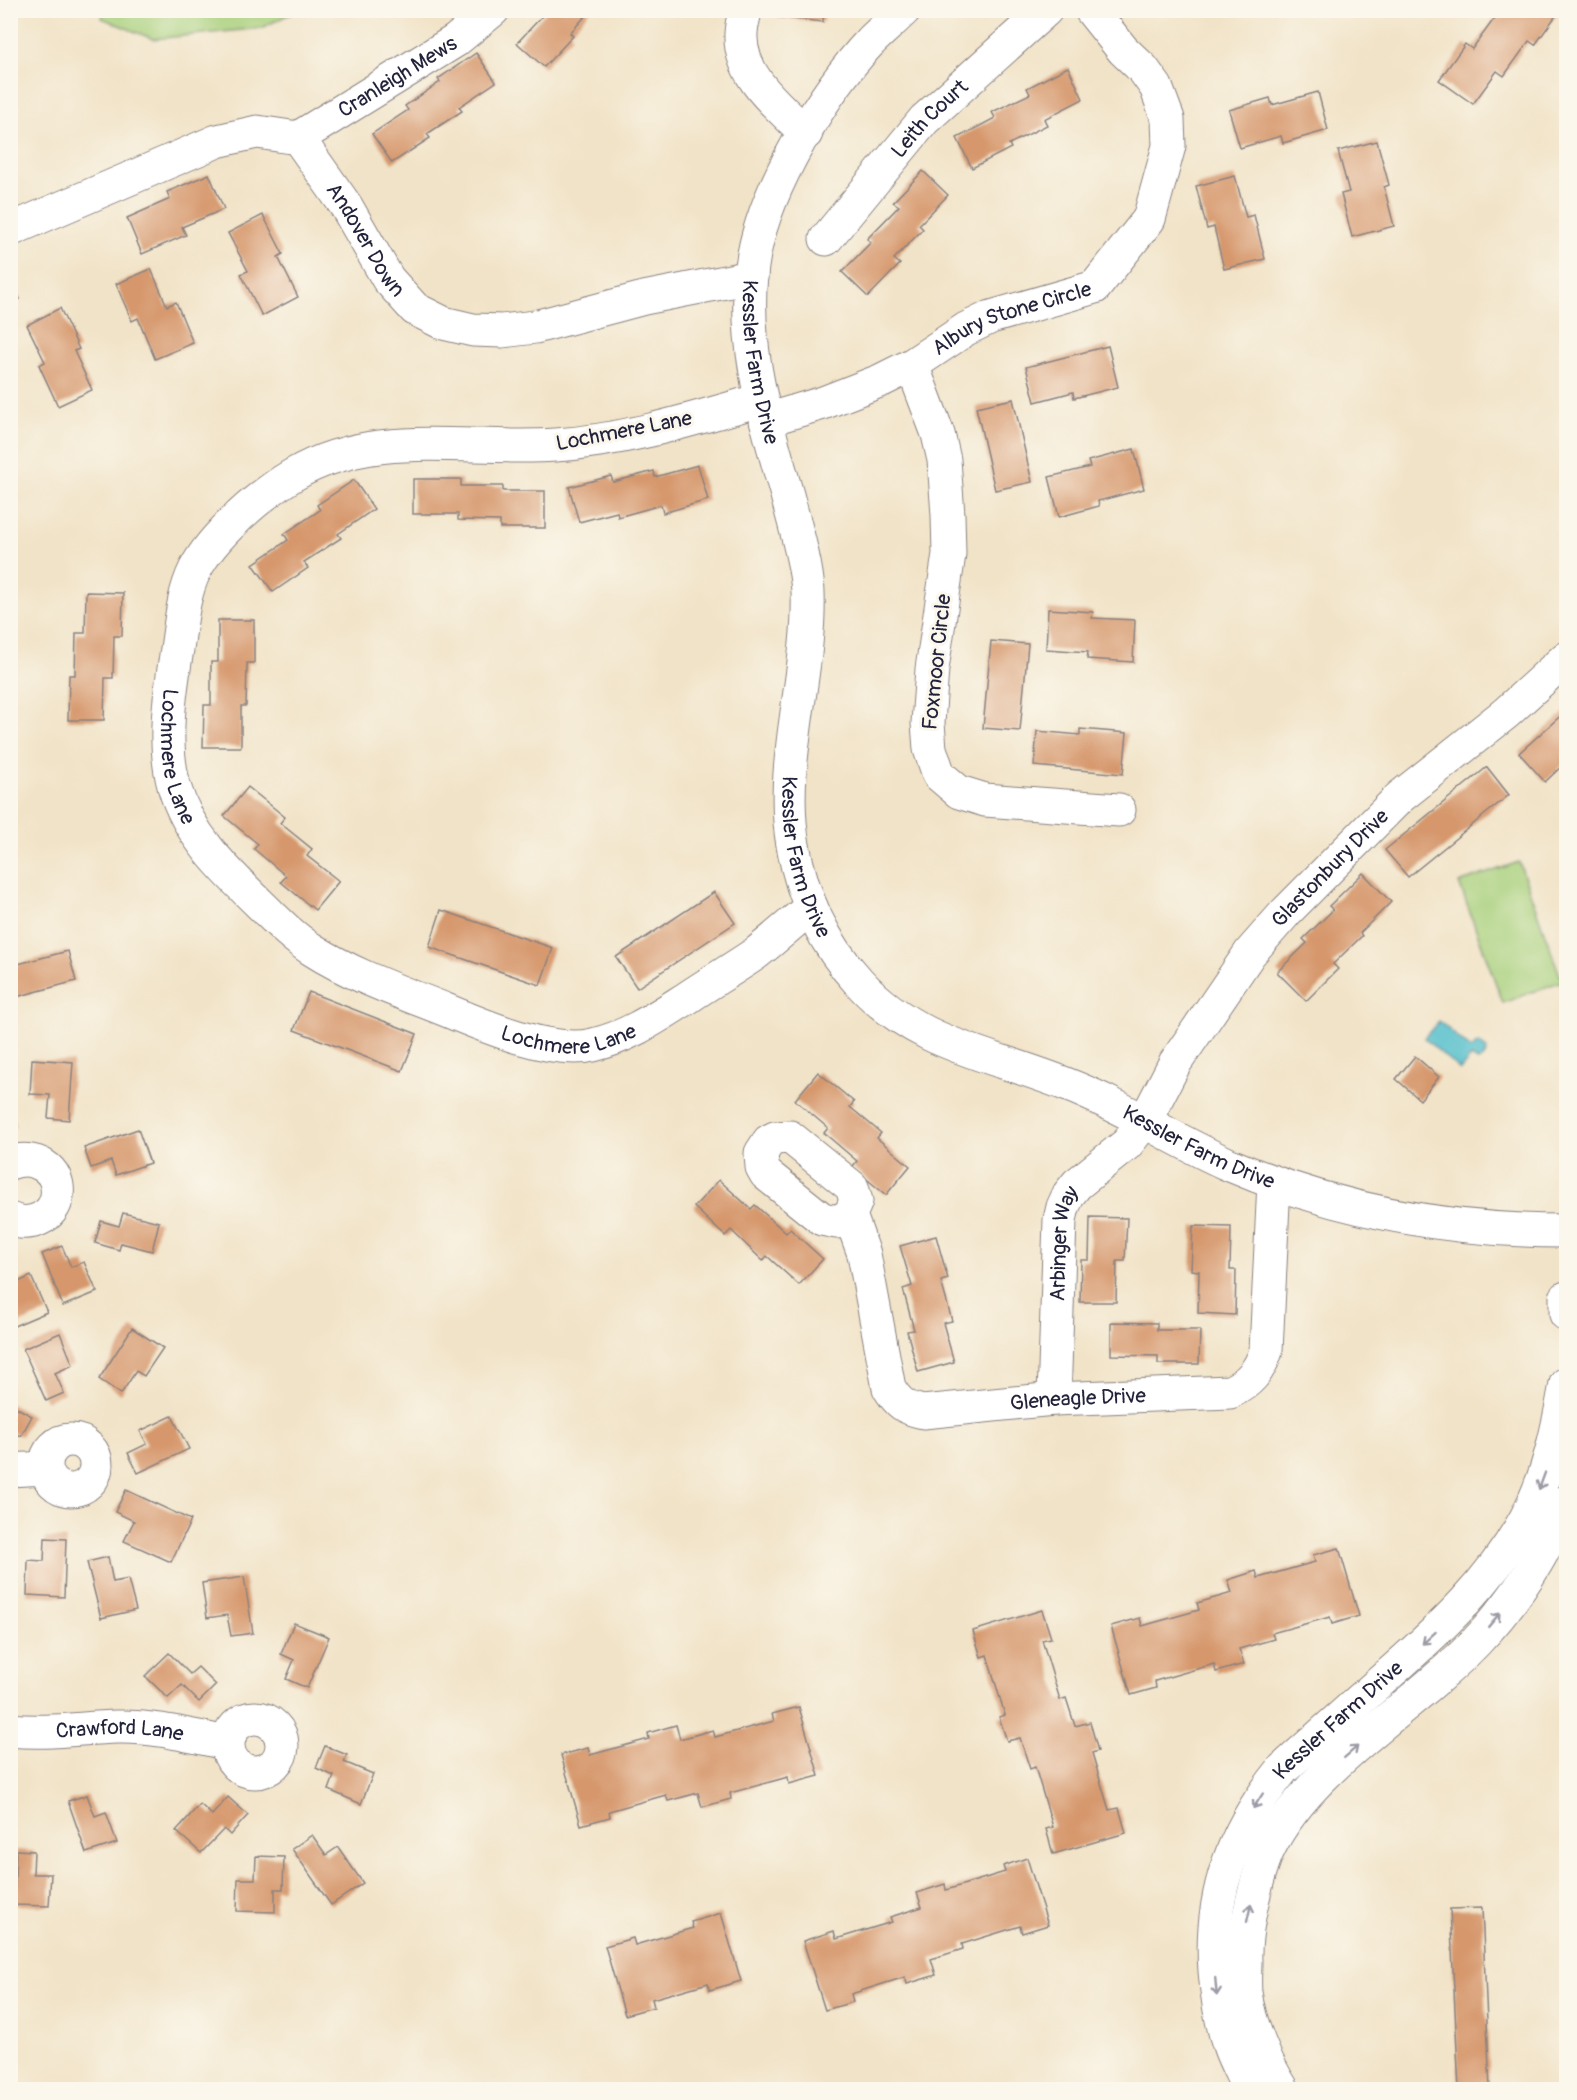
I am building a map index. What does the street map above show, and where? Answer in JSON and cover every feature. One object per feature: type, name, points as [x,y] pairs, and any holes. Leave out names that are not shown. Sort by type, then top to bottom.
[{"type":"street","name":"Cranleigh Mews","points":[[298,138],[456,41],[493,10]]},
{"type":"street","points":[[745,10],[741,34],[744,60],[757,83],[806,133]]},
{"type":"street","name":"Kessler Farm Drive","points":[[904,10],[870,42],[836,84],[780,178],[760,228],[751,277],[750,313],[763,410],[793,518],[808,589],[806,638],[790,780],[792,839],[800,882],[831,947],[844,965],[883,1006],[908,1024],[956,1047],[1022,1067],[1101,1098],[1231,1166],[1329,1200],[1373,1212],[1484,1229],[1566,1232]]},
{"type":"street","name":"Leith Court","points":[[826,239],[924,120],[1046,10]]},
{"type":"street","name":"Albury Stone Circle","points":[[763,410],[856,392],[912,365],[990,316],[1095,287],[1149,219],[1168,146],[1168,119],[1156,87],[1091,10]]},
{"type":"street","points":[[10,230],[217,141],[256,132],[298,138]]},
{"type":"street","name":"Andover Down","points":[[298,138],[346,206],[388,279],[415,309],[443,323],[473,330],[502,332],[535,327],[644,298],[751,277]]},
{"type":"street","name":"Foxmoor Circle","points":[[912,365],[938,434],[944,460],[948,515],[949,554],[932,669],[928,723],[930,749],[939,775],[959,792],[985,800],[1119,810]]},
{"type":"street","name":"Lochmere Lane","points":[[763,410],[558,445],[504,447],[397,444],[370,447],[343,453],[293,475],[249,507],[211,546],[195,569],[186,595],[172,675],[168,757],[183,810],[196,834],[231,876],[289,932],[311,949],[359,975],[459,1015],[509,1034],[562,1047],[590,1047],[641,1027],[754,954],[811,907]]},
{"type":"street","name":"Glastonbury Drive","points":[[1145,1121],[1175,1063],[1250,952],[1286,912],[1400,797],[1506,713],[1566,658]]},
{"type":"street","name":"Arbinger Way","points":[[1054,1399],[1060,1220],[1063,1207],[1077,1184],[1127,1144],[1145,1121]]},
{"type":"street","points":[[10,1163],[27,1159],[38,1161],[53,1175],[57,1185],[57,1196],[54,1206],[38,1220],[28,1223],[10,1219]]},
{"type":"street","name":"Gleneagle Drive","points":[[850,1215],[864,1254],[889,1388],[896,1400],[908,1408],[923,1412],[1054,1399],[1230,1392],[1243,1386],[1253,1377],[1266,1351],[1274,1182]]},
{"type":"street","points":[[1566,1299],[1566,1314]]},
{"type":"street","name":"Kessler Farm Drive","points":[[1249,2090],[1230,2048],[1222,2022],[1217,1995],[1213,1942],[1220,1888],[1238,1836],[1266,1790],[1283,1769],[1444,1624],[1482,1585],[1526,1518],[1542,1480],[1559,1425],[1566,1384]]},
{"type":"street","points":[[10,1470],[45,1468]]},
{"type":"street","name":"Kessler Farm Drive","points":[[1283,2090],[1256,2032],[1245,1993],[1246,1926],[1268,1849],[1298,1804],[1335,1766],[1476,1642],[1529,1576],[1542,1556],[1566,1502]]},
{"type":"street","name":"Crawford Lane","points":[[10,1730],[36,1733],[117,1727],[144,1728],[227,1743]]},
{"type":"green space","points":[[104,10],[295,11],[262,28],[153,39],[102,18]]},
{"type":"green space","points":[[1519,862],[1562,981],[1503,1003],[1459,883]]},
{"type":"water","points":[[1439,1021],[1471,1049],[1478,1043],[1487,1049],[1485,1056],[1478,1061],[1471,1057],[1460,1070],[1424,1038]]},
{"type":"building","points":[[543,10],[591,10],[570,33],[573,36],[544,67],[517,43],[545,13]]},
{"type":"building","points":[[777,10],[824,10],[823,22],[776,17]]},
{"type":"building","points":[[1506,10],[1560,10],[1535,45],[1529,41],[1504,76],[1497,71],[1473,104],[1439,80],[1465,44],[1472,49],[1497,15],[1501,18]]},
{"type":"building","points":[[476,53],[496,82],[459,107],[462,111],[427,134],[430,138],[392,163],[372,134],[408,110],[405,106],[440,82],[438,79]]},
{"type":"building","points":[[1068,67],[1083,99],[1044,119],[1047,125],[1009,144],[1011,148],[972,168],[957,138],[995,118],[992,112],[1030,94],[1027,88]]},
{"type":"building","points":[[1318,92],[1328,130],[1283,143],[1281,136],[1240,148],[1229,110],[1270,98],[1272,105]]},
{"type":"building","points":[[1377,141],[1389,185],[1384,187],[1394,226],[1352,237],[1341,194],[1349,192],[1338,151]]},
{"type":"building","points":[[923,171],[948,195],[919,225],[923,229],[894,259],[900,264],[868,297],[842,272],[871,242],[867,239],[899,206],[893,202]]},
{"type":"building","points":[[209,174],[224,209],[182,227],[186,235],[142,254],[127,218],[170,199],[167,192]]},
{"type":"building","points":[[1235,176],[1246,217],[1254,215],[1265,259],[1224,269],[1214,227],[1207,229],[1196,186]]},
{"type":"building","points":[[263,215],[283,254],[278,257],[298,297],[262,316],[241,274],[248,271],[228,233]]},
{"type":"building","points":[[151,269],[167,306],[176,302],[193,343],[155,359],[138,318],[132,321],[116,284]]},
{"type":"building","points":[[10,282],[20,299],[10,304]]},
{"type":"building","points":[[60,308],[79,349],[74,351],[92,390],[58,406],[39,365],[45,362],[27,325]]},
{"type":"building","points":[[1108,346],[1118,387],[1074,398],[1073,392],[1035,402],[1026,367]]},
{"type":"building","points":[[1013,399],[1032,482],[995,490],[976,407]]},
{"type":"building","points":[[1134,449],[1144,489],[1098,501],[1099,506],[1059,517],[1049,477],[1090,467],[1088,461]]},
{"type":"building","points":[[698,465],[708,500],[663,513],[661,505],[618,517],[617,512],[579,522],[569,487],[611,476],[613,482],[654,471],[655,477]]},
{"type":"building","points":[[413,479],[461,479],[461,486],[503,486],[503,491],[545,491],[545,528],[500,528],[500,521],[458,520],[458,514],[413,514]]},
{"type":"building","points":[[354,480],[374,509],[338,534],[341,538],[304,562],[308,568],[273,592],[253,564],[288,540],[284,534],[320,510],[317,505]]},
{"type":"building","points":[[86,592],[123,593],[122,636],[114,636],[113,678],[105,678],[104,720],[68,720],[69,675],[75,675],[76,633],[85,633]]},
{"type":"building","points":[[1048,609],[1093,612],[1092,618],[1135,620],[1133,662],[1087,659],[1088,652],[1046,649]]},
{"type":"building","points":[[218,620],[254,620],[254,663],[247,663],[246,706],[241,706],[241,747],[203,747],[204,705],[211,705],[211,662],[218,662]]},
{"type":"building","points":[[991,641],[1028,644],[1020,731],[983,728]]},
{"type":"building","points":[[1566,711],[1566,762],[1545,782],[1519,753]]},
{"type":"building","points":[[1080,729],[1127,733],[1123,774],[1034,766],[1037,731],[1080,735]]},
{"type":"building","points":[[1487,767],[1509,795],[1408,877],[1385,850]]},
{"type":"building","points":[[248,787],[285,817],[280,823],[312,849],[307,856],[339,881],[315,910],[281,882],[286,876],[254,849],[258,844],[224,816]]},
{"type":"building","points":[[1363,873],[1391,902],[1360,933],[1362,936],[1333,964],[1338,969],[1306,1001],[1277,972],[1307,943],[1303,939],[1333,910],[1329,906]]},
{"type":"building","points":[[714,892],[735,923],[637,988],[616,957]]},
{"type":"building","points":[[441,910],[553,948],[540,985],[429,947]]},
{"type":"building","points":[[68,951],[76,981],[16,997],[10,966]]},
{"type":"building","points":[[309,992],[417,1034],[402,1071],[294,1030]]},
{"type":"building","points":[[1415,1056],[1439,1077],[1420,1100],[1396,1079]]},
{"type":"building","points":[[32,1059],[73,1062],[69,1120],[48,1118],[50,1095],[30,1094]]},
{"type":"building","points":[[818,1072],[854,1102],[850,1107],[881,1133],[877,1138],[910,1166],[886,1195],[852,1167],[857,1161],[824,1133],[828,1128],[795,1100]]},
{"type":"building","points":[[10,1110],[16,1126],[10,1128]]},
{"type":"building","points":[[138,1129],[150,1163],[116,1175],[111,1161],[91,1168],[84,1148]]},
{"type":"building","points":[[719,1180],[751,1209],[755,1205],[786,1233],[790,1229],[823,1259],[799,1285],[767,1256],[763,1261],[731,1230],[725,1236],[694,1207]]},
{"type":"building","points":[[123,1213],[159,1222],[152,1251],[121,1243],[119,1250],[95,1243],[101,1221],[119,1226]]},
{"type":"building","points":[[1090,1217],[1127,1218],[1125,1261],[1117,1261],[1116,1302],[1080,1302],[1081,1260],[1089,1260]]},
{"type":"building","points":[[1193,1226],[1231,1227],[1230,1270],[1236,1270],[1235,1315],[1198,1313],[1199,1271],[1191,1270]]},
{"type":"building","points":[[936,1236],[948,1279],[941,1281],[952,1321],[943,1323],[954,1362],[918,1372],[907,1331],[914,1330],[903,1289],[912,1286],[900,1246]]},
{"type":"building","points":[[62,1246],[71,1267],[84,1262],[97,1292],[63,1306],[42,1254]]},
{"type":"building","points":[[10,1275],[14,1284],[31,1276],[47,1312],[14,1326],[10,1319]]},
{"type":"building","points":[[1111,1322],[1157,1323],[1157,1330],[1200,1330],[1199,1364],[1158,1364],[1158,1356],[1111,1355]]},
{"type":"building","points":[[132,1328],[163,1348],[144,1376],[136,1371],[121,1394],[99,1379]]},
{"type":"building","points":[[60,1333],[73,1365],[55,1373],[64,1393],[46,1401],[23,1349]]},
{"type":"building","points":[[10,1404],[32,1416],[21,1436],[10,1431]]},
{"type":"building","points":[[172,1416],[189,1449],[138,1473],[128,1453],[147,1444],[140,1431]]},
{"type":"building","points":[[126,1490],[191,1520],[171,1562],[124,1541],[134,1521],[115,1512]]},
{"type":"building","points":[[45,1538],[66,1539],[64,1597],[27,1595],[28,1560],[44,1561]]},
{"type":"building","points":[[1339,1548],[1359,1616],[1332,1624],[1330,1617],[1272,1633],[1274,1639],[1239,1649],[1244,1664],[1216,1672],[1214,1664],[1155,1681],[1156,1688],[1131,1695],[1111,1626],[1140,1618],[1142,1626],[1199,1610],[1197,1603],[1232,1593],[1228,1580],[1256,1571],[1258,1578],[1315,1562],[1313,1555]]},
{"type":"building","points":[[108,1557],[113,1582],[128,1579],[136,1610],[101,1618],[87,1562]]},
{"type":"building","points":[[244,1577],[253,1633],[231,1636],[227,1615],[207,1618],[202,1583]]},
{"type":"building","points":[[1042,1610],[1051,1638],[1042,1640],[1060,1700],[1066,1698],[1075,1726],[1090,1722],[1098,1751],[1092,1753],[1109,1810],[1119,1808],[1126,1833],[1053,1854],[1046,1829],[1053,1827],[1035,1767],[1030,1769],[1020,1738],[1007,1741],[999,1717],[1005,1715],[987,1655],[981,1657],[973,1631]]},
{"type":"building","points":[[294,1623],[329,1637],[307,1688],[286,1679],[294,1660],[281,1654]]},
{"type":"building","points":[[169,1653],[190,1674],[198,1667],[216,1685],[199,1702],[182,1685],[168,1698],[145,1676]]},
{"type":"building","points":[[799,1707],[819,1776],[789,1784],[788,1777],[730,1793],[731,1799],[702,1807],[698,1793],[668,1801],[666,1795],[609,1811],[610,1817],[581,1825],[561,1755],[588,1748],[590,1755],[649,1739],[648,1733],[676,1725],[680,1739],[713,1730],[715,1737],[774,1721],[772,1714]]},
{"type":"building","points":[[325,1746],[347,1755],[344,1762],[373,1774],[361,1804],[329,1790],[334,1776],[316,1768]]},
{"type":"building","points":[[87,1795],[95,1816],[106,1812],[117,1843],[86,1853],[68,1801]]},
{"type":"building","points":[[228,1797],[248,1815],[230,1835],[224,1829],[201,1853],[176,1831],[200,1804],[212,1815]]},
{"type":"building","points":[[312,1835],[326,1855],[338,1847],[363,1883],[331,1905],[292,1849]]},
{"type":"building","points":[[16,1850],[34,1851],[33,1874],[51,1874],[49,1906],[14,1905]]},
{"type":"building","points":[[256,1856],[284,1857],[283,1889],[275,1889],[275,1912],[237,1911],[238,1879],[255,1879]]},
{"type":"building","points":[[1027,1858],[1048,1925],[1022,1933],[1020,1926],[962,1944],[963,1949],[931,1959],[936,1975],[907,1984],[905,1977],[851,1994],[853,2002],[825,2010],[803,1941],[834,1931],[836,1939],[892,1922],[890,1917],[922,1907],[917,1893],[945,1884],[946,1890],[1005,1872],[1003,1866]]},
{"type":"building","points":[[1482,1908],[1490,2090],[1459,2090],[1450,1909]]},
{"type":"building","points":[[721,1913],[741,1981],[710,1990],[708,1983],[652,1999],[654,2007],[625,2015],[605,1946],[633,1938],[635,1945],[693,1928],[691,1922]]}]
